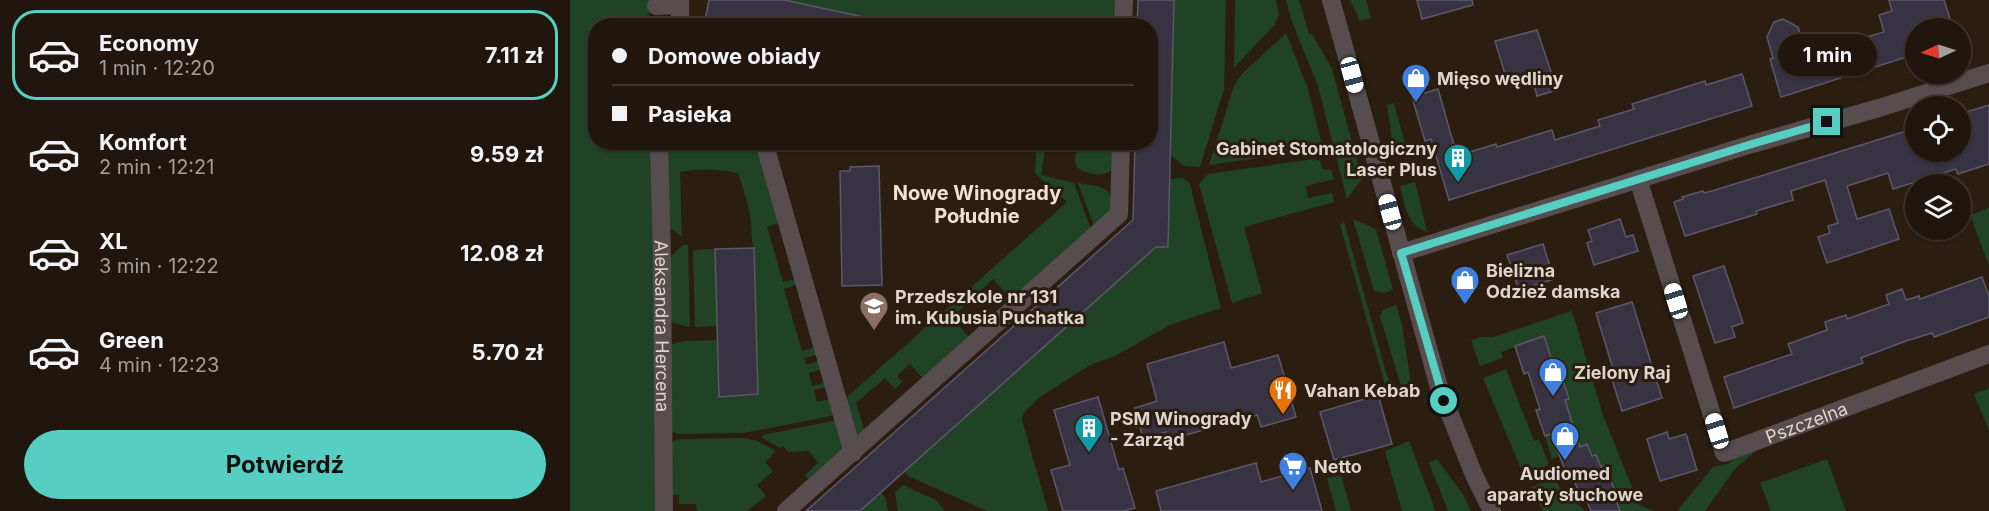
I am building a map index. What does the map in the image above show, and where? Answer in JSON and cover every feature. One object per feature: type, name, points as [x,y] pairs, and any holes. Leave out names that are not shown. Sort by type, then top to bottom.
[{"type":"street","points":[[1123,18],[1124,0]]},
{"type":"street","points":[[1331,0],[1449,416],[1492,511]]},
{"type":"street","points":[[656,6],[680,3]]},
{"type":"street","points":[[1401,253],[1989,73]]},
{"type":"street","name":"Aleksandra Hercena","points":[[659,150],[664,511]]},
{"type":"street","points":[[766,150],[853,453]]},
{"type":"street","points":[[786,511],[1119,214],[1121,150]]},
{"type":"street","name":"Pszczelna","points":[[1638,179],[1724,453],[1989,354]]},
{"type":"green space","points":[[570,0],[649,0],[649,18],[588,18],[588,150],[652,150],[656,300],[656,511],[570,511]]},
{"type":"green space","points":[[784,0],[1118,0],[1117,18],[870,18]]},
{"type":"green space","points":[[1174,0],[1226,0],[1224,89],[1200,167],[1184,166],[1170,155]]},
{"type":"green space","points":[[1235,0],[1276,0],[1279,15],[1274,25],[1234,68]]},
{"type":"green space","points":[[1286,0],[1299,0],[1309,34],[1312,34],[1332,69],[1362,179],[1347,199],[1318,86],[1292,22]]},
{"type":"green space","points":[[1350,0],[1366,0],[1371,18],[1360,21]]},
{"type":"green space","points":[[1286,33],[1308,89],[1323,149],[1209,165],[1234,86],[1242,74]]},
{"type":"green space","points":[[1394,103],[1407,151],[1394,154],[1387,105]]},
{"type":"green space","points":[[667,150],[759,150],[780,223],[767,227],[783,282],[796,279],[797,284],[784,289],[802,351],[815,347],[817,355],[804,358],[806,365],[820,361],[822,369],[809,373],[812,386],[826,382],[827,387],[814,390],[817,402],[830,399],[836,415],[744,433],[678,434],[670,431],[670,345],[685,341],[718,340],[719,397],[758,394],[754,248],[749,211],[738,173],[709,169],[680,172],[682,236],[669,228]]},
{"type":"green space","points":[[1037,150],[1045,150],[1041,175],[1074,183],[1092,232],[1013,301],[993,279],[952,317],[970,339],[924,380],[910,364],[897,376],[902,382],[895,389],[885,378],[856,403],[865,433],[855,442],[846,398],[1067,202],[1035,173]]},
{"type":"green space","points":[[1077,150],[1116,150],[1113,167],[1106,173],[1086,172],[1077,168],[1075,160]]},
{"type":"green space","points":[[1314,159],[1320,161],[1322,169],[1331,170],[1334,179],[1306,186],[1308,198],[1332,193],[1334,202],[1244,227],[1262,293],[1232,303],[1199,184],[1208,174]]},
{"type":"green space","points":[[1183,178],[1190,184],[1221,308],[1170,325],[1115,356],[1092,364],[1040,397],[1023,414],[1022,420],[1048,511],[987,511],[908,476],[904,471],[1161,243],[1168,246],[1170,179]]},
{"type":"green space","points":[[1415,182],[1427,232],[1415,224],[1405,207],[1400,186]]},
{"type":"green space","points":[[1078,183],[1101,188],[1111,195],[1109,211],[1095,229]]},
{"type":"green space","points":[[1989,208],[1989,266],[1971,218],[1971,215]]},
{"type":"green space","points":[[1353,219],[1376,229],[1393,290],[1383,293],[1374,291]]},
{"type":"green space","points":[[1344,222],[1393,393],[1387,392],[1340,225]]},
{"type":"green space","points":[[683,245],[688,245],[690,327],[670,322],[670,257]]},
{"type":"green space","points":[[715,249],[717,326],[695,327],[693,250]]},
{"type":"green space","points":[[1396,305],[1402,325],[1413,397],[1405,400],[1380,316],[1383,310]]},
{"type":"green space","points":[[1572,311],[1603,415],[1639,505],[1654,511],[1620,511],[1616,501],[1619,499],[1605,466],[1601,467],[1596,455],[1592,456],[1587,445],[1552,459],[1545,436],[1573,427],[1565,400],[1569,399],[1557,360],[1552,361],[1544,337],[1501,352],[1503,358],[1480,366],[1471,340],[1493,337]]},
{"type":"green space","points":[[1506,369],[1534,441],[1539,439],[1548,462],[1548,465],[1524,476],[1483,378]]},
{"type":"green space","points":[[1989,388],[1989,431],[1974,394]]},
{"type":"green space","points":[[837,420],[843,449],[810,482],[805,475],[818,463],[809,451],[788,452],[783,446],[780,448],[761,437],[763,435]]},
{"type":"green space","points":[[744,438],[757,441],[776,451],[765,462],[773,471],[757,485],[766,496],[747,511],[697,511],[696,504],[679,504],[679,495],[670,495],[670,443],[678,439]]},
{"type":"green space","points":[[1409,441],[1435,511],[1402,511],[1385,451]]},
{"type":"green space","points":[[1759,448],[1735,469],[1705,511],[1677,511],[1713,467],[1730,463],[1734,458]]},
{"type":"green space","points":[[1437,459],[1464,496],[1471,511],[1448,511],[1429,463]]},
{"type":"green space","points":[[1827,459],[1846,511],[1771,511],[1760,483]]},
{"type":"green space","points":[[1341,475],[1351,511],[1336,511],[1327,478]]},
{"type":"green space","points":[[1554,477],[1561,489],[1585,511],[1543,511],[1530,488]]},
{"type":"green space","points":[[903,485],[936,500],[945,511],[898,511],[895,492]]},
{"type":"green space","points":[[881,492],[886,499],[888,511],[860,511]]},
{"type":"building","points":[[709,0],[784,0],[869,18],[705,18]]},
{"type":"building","points":[[1138,0],[1174,0],[1168,247],[1156,247],[860,511],[806,511],[1133,220],[1135,150],[1158,150],[1158,18],[1137,18]]},
{"type":"building","points":[[1417,0],[1472,0],[1473,5],[1422,19]]},
{"type":"building","points":[[1889,0],[1944,0],[1950,18],[1905,18],[1905,58],[1781,97],[1770,59],[1773,58],[1767,37],[1774,22],[1783,19],[1798,27],[1808,59],[1844,48],[1843,44],[1884,32],[1879,15],[1892,11]]},
{"type":"building","points":[[1537,30],[1557,90],[1537,96],[1532,77],[1508,84],[1495,41]]},
{"type":"building","points":[[1742,74],[1752,106],[1449,200],[1431,139],[1425,141],[1412,97],[1438,89],[1457,156],[1496,144],[1497,147],[1552,130],[1555,140],[1600,126],[1598,120],[1634,109],[1632,104],[1705,81],[1706,85]]},
{"type":"building","points":[[1989,105],[1989,164],[1958,174],[1956,169],[1940,174],[1905,174],[1905,185],[1893,189],[1888,173],[1847,186],[1857,219],[1889,209],[1899,239],[1827,263],[1818,237],[1830,233],[1828,226],[1838,223],[1825,180],[1791,191],[1793,200],[1756,211],[1757,214],[1685,236],[1674,202],[1683,199],[1682,197],[1712,191],[1905,131],[1905,162],[1971,162],[1971,111]]},
{"type":"building","points":[[879,166],[882,285],[842,286],[840,171],[850,171],[850,167]]},
{"type":"building","points":[[1620,219],[1626,237],[1633,235],[1638,251],[1594,265],[1587,243],[1592,241],[1588,230]]},
{"type":"building","points":[[1543,244],[1554,279],[1519,290],[1507,255]]},
{"type":"building","points":[[754,248],[758,394],[719,397],[715,249]]},
{"type":"building","points":[[1724,266],[1743,323],[1732,327],[1735,337],[1715,343],[1693,276]]},
{"type":"building","points":[[1982,277],[1989,296],[1989,317],[1934,337],[1932,333],[1906,341],[1861,358],[1863,363],[1734,408],[1724,377],[1792,354],[1788,344],[1827,330],[1825,322],[1846,315],[1847,319],[1889,304],[1886,295],[1902,289],[1906,300],[1919,296],[1920,299]]},
{"type":"building","points":[[1632,302],[1662,398],[1622,411],[1612,380],[1616,379],[1596,313]]},
{"type":"building","points":[[1544,336],[1552,361],[1556,359],[1569,399],[1565,400],[1580,447],[1587,444],[1592,456],[1596,455],[1601,467],[1604,465],[1619,500],[1616,501],[1620,511],[1591,511],[1587,502],[1581,498],[1569,468],[1565,470],[1551,434],[1545,436],[1536,410],[1540,409],[1528,372],[1524,374],[1515,346]]},
{"type":"building","points":[[1224,342],[1231,368],[1278,355],[1296,417],[1261,427],[1257,415],[1168,440],[1166,432],[1143,438],[1135,408],[1157,401],[1147,364]]},
{"type":"building","points":[[1378,395],[1392,444],[1334,460],[1320,412]]},
{"type":"building","name":"PSM Winogrady - Zarząd","points":[[1098,397],[1119,470],[1123,468],[1135,508],[1123,511],[1063,511],[1051,470],[1070,465],[1054,410]]},
{"type":"building","points":[[1667,432],[1669,439],[1686,434],[1697,470],[1660,481],[1647,439]]},
{"type":"building","points":[[1256,463],[1261,482],[1310,468],[1322,511],[1161,511],[1156,491]]},
{"type":"place","name":"Mięso wędliny","points":[[1416,104]]},
{"type":"place","name":"Gabinet Stomatologiczny Laser Plus","points":[[1458,184]]},
{"type":"place","name":"Bielizna Odzież damska","points":[[1465,306]]},
{"type":"place","name":"Przedszkole nr 131 im. Kubusia Puchatka","points":[[874,332]]},
{"type":"place","name":"Zielony Raj","points":[[1553,398]]},
{"type":"place","name":"Vahan Kebab","points":[[1283,416]]},
{"type":"place","name":"PSM Winogrady - Zarząd","points":[[1089,454]]},
{"type":"place","name":"Audiomed aparaty słuchowe","points":[[1565,462]]},
{"type":"place","name":"Netto","points":[[1293,492]]},
{"type":"district","name":"Nowe Winogrady Południe","points":[[977,204]]},
{"type":"route","points":[[1444,401],[1401,253],[1827,122]]}]
